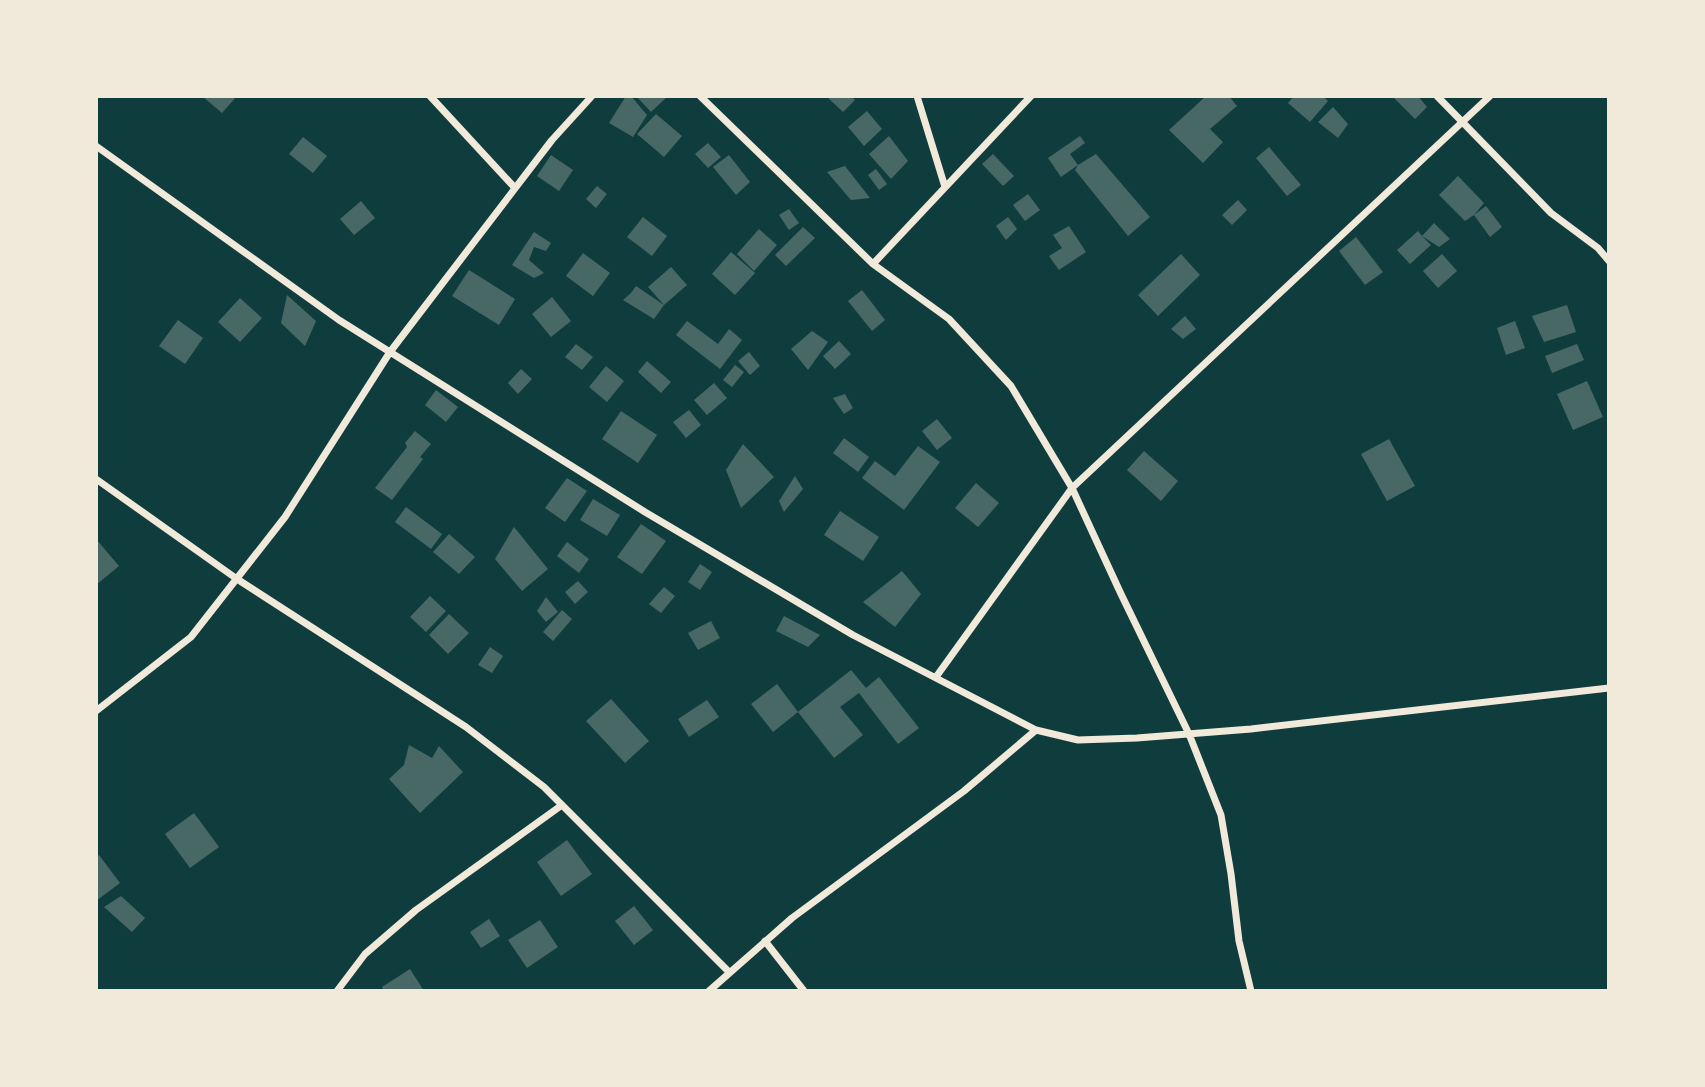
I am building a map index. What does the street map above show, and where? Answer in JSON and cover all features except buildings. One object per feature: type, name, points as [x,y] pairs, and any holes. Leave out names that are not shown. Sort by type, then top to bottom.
[{"type":"street","points":[[430,96],[515,188]]},
{"type":"street","points":[[96,711],[191,636],[237,579],[285,517],[390,352],[552,140],[592,96]]},
{"type":"street","points":[[700,96],[873,264],[949,319],[1011,386],[1072,488],[1189,734],[1221,815],[1239,941],[1251,991]]},
{"type":"street","points":[[917,96],[945,187]]},
{"type":"street","points":[[873,264],[1031,96]]},
{"type":"street","points":[[1437,96],[1551,212],[1598,247],[1609,261]]},
{"type":"street","points":[[936,677],[1072,488],[1490,96]]},
{"type":"street","points":[[96,146],[339,320],[645,512],[853,635],[1036,730],[1078,740],[1137,738],[1357,717],[1609,688]]},
{"type":"street","points":[[96,480],[237,579],[466,727],[544,787],[729,972]]},
{"type":"street","points":[[709,991],[792,918],[964,791],[1036,730]]},
{"type":"street","points":[[337,991],[365,954],[416,909],[562,805]]},
{"type":"street","points":[[765,941],[804,991]]}]
